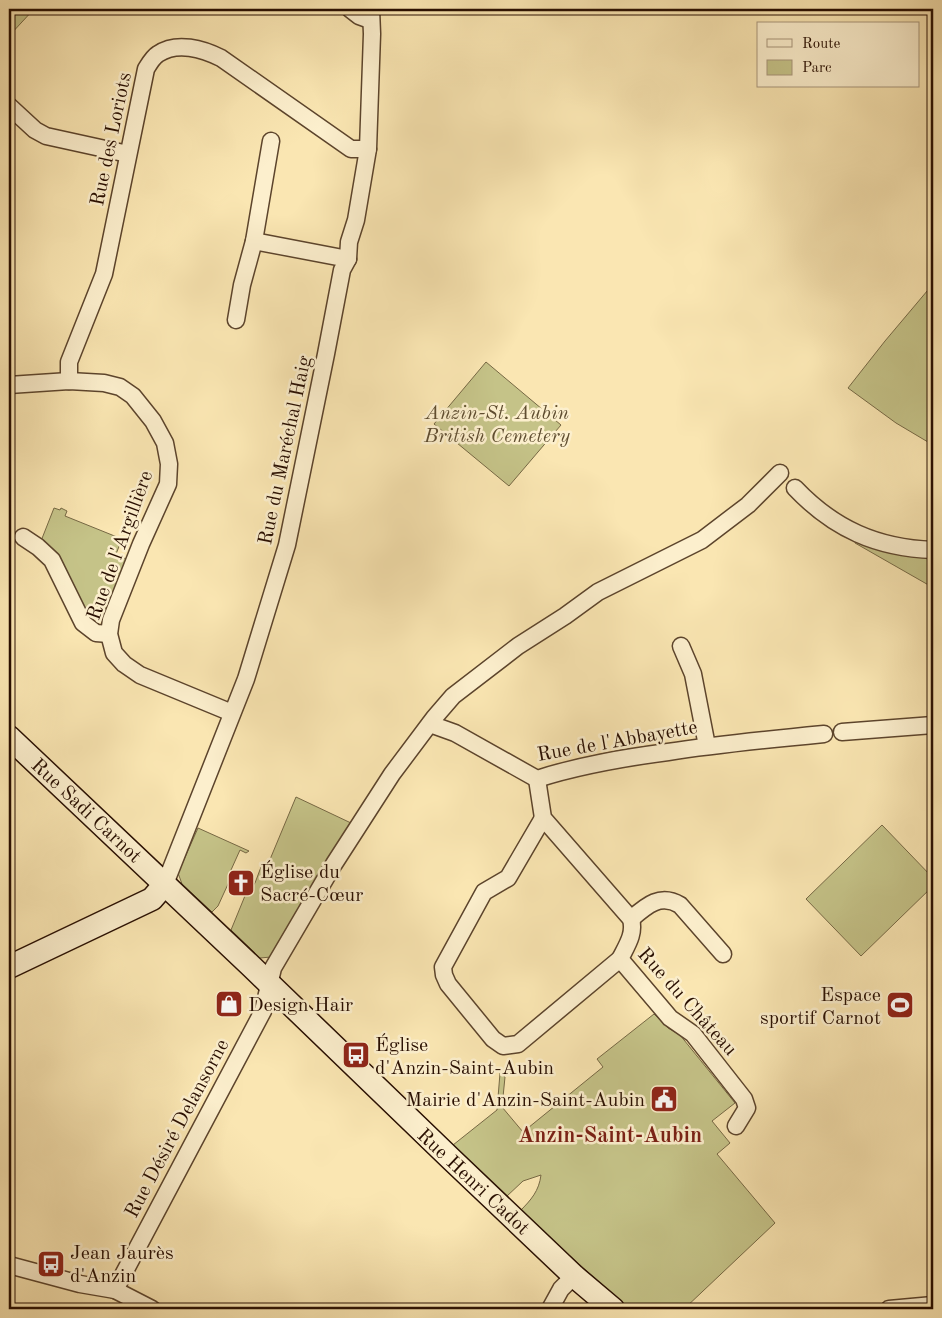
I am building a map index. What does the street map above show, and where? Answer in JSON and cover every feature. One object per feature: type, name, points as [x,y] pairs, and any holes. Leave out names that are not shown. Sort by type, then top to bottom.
[{"type":"main road","name":"Rue Sadi Carnot","points":[[9,737],[165,884]]},
{"type":"main road","points":[[9,967],[152,899],[165,884]]},
{"type":"main road","name":"Rue Henri Cadot","points":[[165,884],[574,1276],[613,1309]]},
{"type":"street","points":[[350,9],[358,16],[371,14]]},
{"type":"street","name":"Rue du Maréchal Haig","points":[[165,884],[246,679],[287,545],[342,270],[348,259],[348,242],[356,220],[368,149],[371,14]]},
{"type":"street","name":"Rue des Loriots","points":[[69,381],[69,362],[104,274],[146,69],[157,54],[169,49],[181,48],[205,50],[221,58],[351,149],[368,149]]},
{"type":"street","points":[[9,106],[35,130],[46,136],[128,154]]},
{"type":"street","points":[[236,320],[242,285],[254,241],[271,141]]},
{"type":"street","points":[[254,241],[348,259]]},
{"type":"street","name":"Rue de l'Argillière","points":[[9,385],[69,381],[104,382],[120,388],[133,396],[153,421],[165,443],[169,464],[168,484],[111,620],[109,634],[114,653],[124,664],[140,675],[232,713]]},
{"type":"street","name":"Rue Désiré Delansorne","points":[[114,1290],[263,1011],[273,968],[334,864],[392,774],[430,724],[453,696],[518,646],[598,592],[702,540],[748,505],[780,473]]},
{"type":"street","points":[[795,488],[829,518],[857,534],[894,547],[933,550]]},
{"type":"street","points":[[23,537],[52,560],[84,623],[96,633],[109,634]]},
{"type":"street","points":[[681,646],[693,674],[708,746]]},
{"type":"street","name":"Rue de l'Abbayette","points":[[430,724],[455,733],[537,779],[566,769],[616,759],[708,746],[824,734]]},
{"type":"street","points":[[842,732],[933,725]]},
{"type":"street","points":[[537,779],[543,818],[631,919],[648,904],[662,900],[673,900],[680,904],[723,954]]},
{"type":"street","points":[[543,818],[508,878],[484,892],[443,967],[448,984],[493,1039],[503,1046],[518,1044],[620,959]]},
{"type":"street","name":"Rue du Château","points":[[631,919],[633,928],[630,941],[620,959],[670,1018],[693,1034],[744,1099],[747,1108],[736,1126]]},
{"type":"street","points":[[9,1265],[80,1284],[114,1290],[152,1309]]},
{"type":"street","points":[[550,1309],[561,1289],[574,1276]]},
{"type":"street","points":[[889,1309],[933,1305]]},
{"type":"green space","points":[[9,9],[34,9],[9,36]]},
{"type":"green space","points":[[933,284],[933,445],[896,423],[848,388]]},
{"type":"green space","name":"Anzin-St. Aubin British Cemetery","points":[[486,362],[561,425],[509,486],[434,424]]},
{"type":"green space","points":[[54,508],[60,510],[61,508],[67,511],[65,516],[122,539],[116,554],[128,560],[112,600],[107,608],[100,613],[91,614],[82,609],[41,541]]},
{"type":"green space","points":[[857,534],[933,550],[933,586],[855,543]]},
{"type":"green space","points":[[296,797],[351,823],[271,957],[260,958],[231,930],[249,886],[252,887],[255,883],[261,867],[266,869]]},
{"type":"green space","points":[[882,825],[933,878],[933,886],[861,956],[806,899]]},
{"type":"green space","points":[[198,828],[249,851],[246,853],[240,850],[231,870],[234,871],[218,906],[212,912],[182,884],[178,873]]},
{"type":"green space","points":[[654,1014],[668,1028],[680,1035],[735,1103],[712,1121],[730,1143],[717,1154],[775,1223],[684,1309],[629,1309],[520,1211],[534,1195],[541,1175],[523,1181],[506,1197],[453,1145],[497,1110],[500,1073],[505,1077],[502,1107],[523,1132],[603,1067],[597,1059]]},
{"type":"place","name":"Église du Sacré-Cœur","points":[[241,883]]},
{"type":"place","name":"Design Hair","points":[[229,1004]]},
{"type":"place","name":"Espace sportif Carnot","points":[[900,1005]]},
{"type":"place","name":"Église d'Anzin-Saint-Aubin","points":[[356,1055]]},
{"type":"place","name":"Mairie d'Anzin-Saint-Aubin","points":[[664,1099]]},
{"type":"place","name":"Jean Jaurès d'Anzin","points":[[51,1264]]},
{"type":"district","name":"Anzin-Saint-Aubin","points":[[610,1134]]}]
